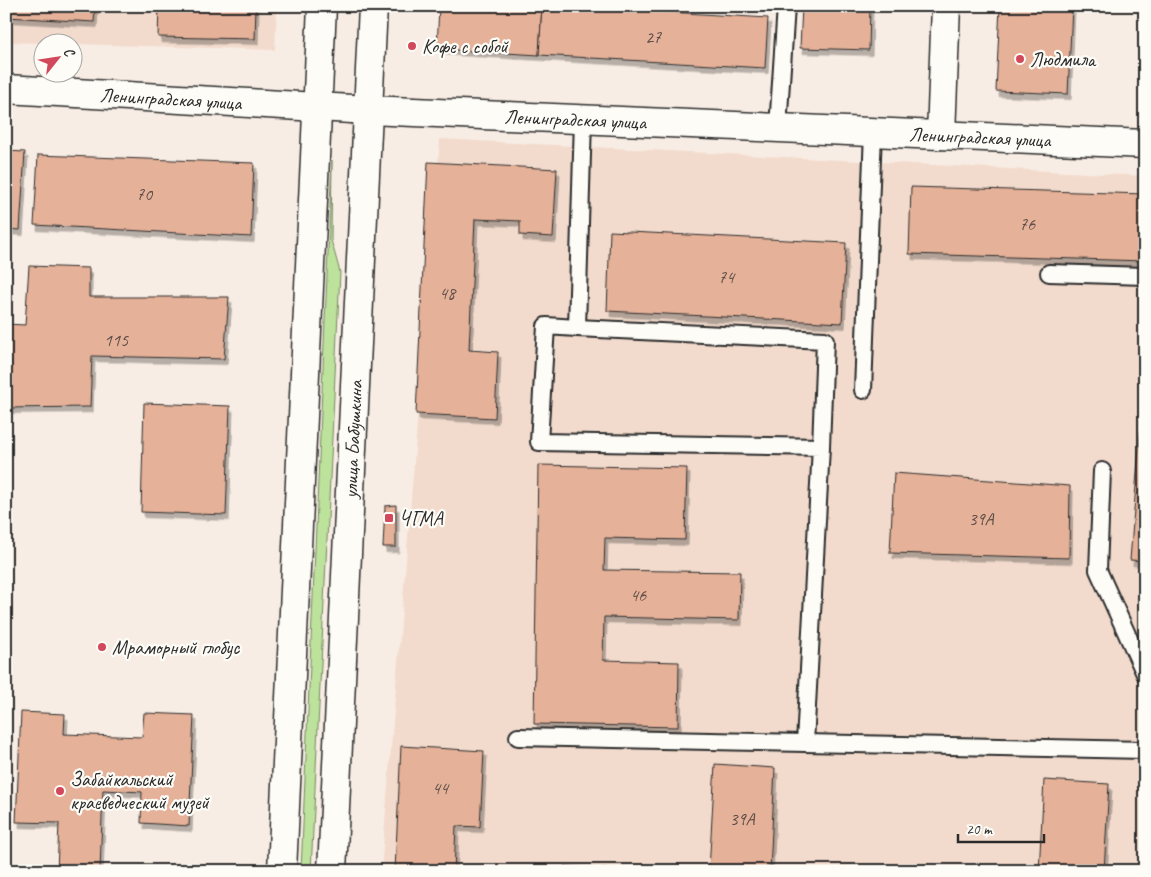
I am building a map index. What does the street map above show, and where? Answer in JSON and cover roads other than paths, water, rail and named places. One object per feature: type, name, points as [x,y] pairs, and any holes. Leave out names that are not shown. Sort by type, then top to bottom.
[{"type":"main road","points":[[282,871],[322,6]]},
{"type":"main road","name":"улица Бабушкина","points":[[332,871],[373,6]]},
{"type":"main road","points":[[941,134],[946,6]]},
{"type":"main road","name":"Ленинградская улица","points":[[6,89],[369,110],[1145,144]]},
{"type":"lane","points":[[778,128],[786,6]]},
{"type":"lane","points":[[577,328],[583,119]]},
{"type":"lane","points":[[863,390],[873,132]]},
{"type":"lane","points":[[1049,273],[1145,276]]},
{"type":"lane","points":[[805,743],[821,447],[825,340],[546,326],[539,442],[821,447]]},
{"type":"lane","points":[[1102,471],[1098,570],[1145,674]]},
{"type":"lane","points":[[518,737],[1145,750]]},
{"type":"place","name":"Кофе с собой","points":[[412,46]]},
{"type":"place","name":"Людмила","points":[[1020,59]]},
{"type":"place","name":"ЧГМА","points":[[389,518]]},
{"type":"place","name":"Мраморный глобус","points":[[102,647]]},
{"type":"place","name":"Забайкальский краеведческий музей","points":[[60,791]]}]
